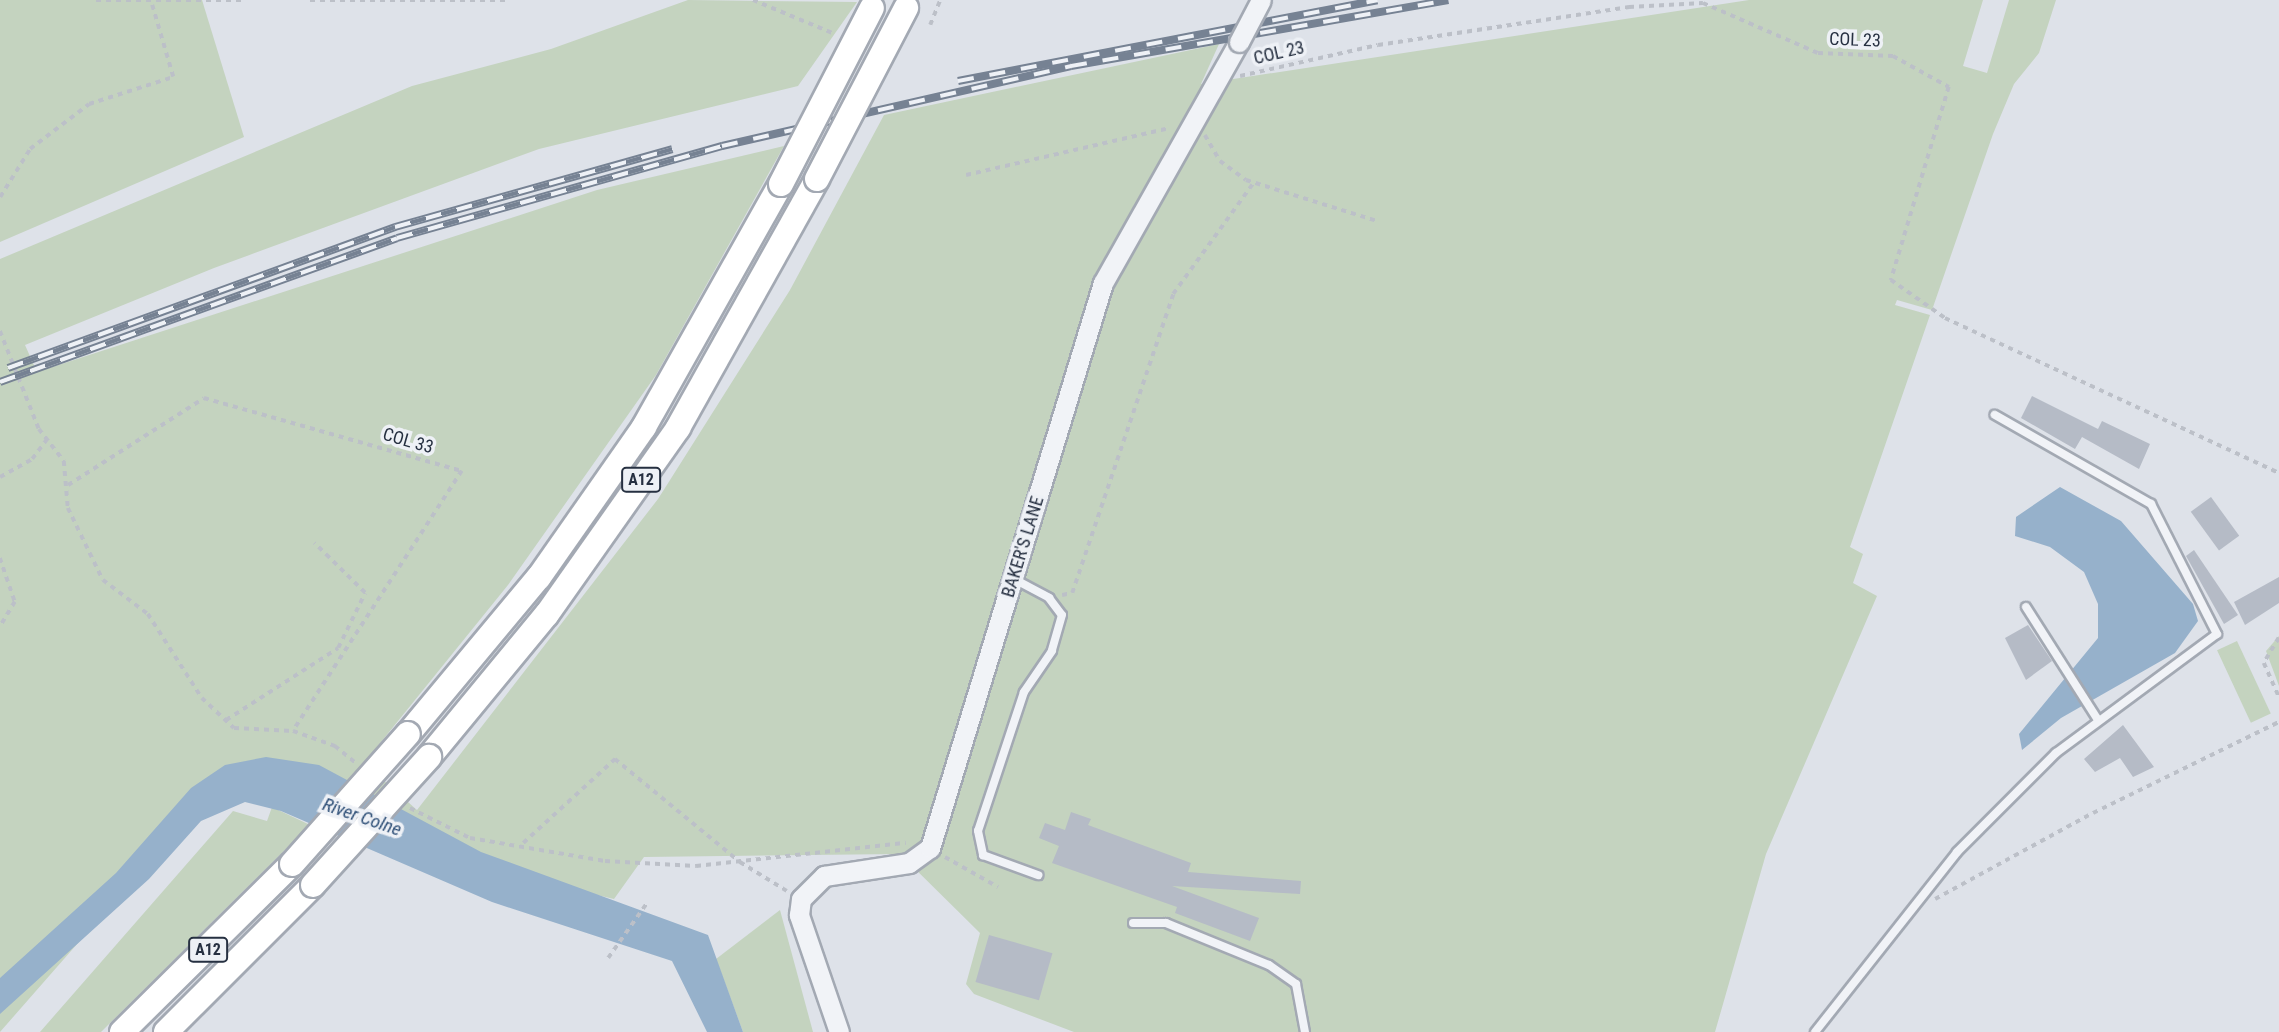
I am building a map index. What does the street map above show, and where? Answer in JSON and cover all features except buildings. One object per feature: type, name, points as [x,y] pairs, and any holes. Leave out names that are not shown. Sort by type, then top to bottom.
[{"type":"highway","name":"A12","points":[[122,1032],[292,864],[408,734],[539,577],[644,427],[781,184],[874,4]]},
{"type":"highway","name":"A12","points":[[166,1032],[313,885],[429,757],[547,614],[678,428],[817,179],[908,4]]},
{"type":"street","name":"BAKER'S LANE","points":[[930,848],[1103,283],[1261,0]]},
{"type":"street","points":[[839,1032],[799,915],[801,900],[824,876],[909,863],[930,848]]},
{"type":"lane","points":[[1815,1032],[1891,931],[1957,852],[2098,720],[2217,634],[2151,504],[1995,415]]},
{"type":"lane","points":[[1014,579],[1049,598],[1062,615],[1052,651],[1024,692],[978,831],[983,855],[1038,875]]},
{"type":"lane","points":[[2026,607],[2098,720]]},
{"type":"lane","points":[[1133,923],[1166,923],[1269,965],[1296,984],[1305,1032]]},
{"type":"path","points":[[96,0],[152,5],[242,0]]},
{"type":"path","points":[[310,0],[508,0]]},
{"type":"path","points":[[753,0],[841,36]]},
{"type":"path","points":[[930,25],[940,0]]},
{"type":"path","name":"COL 23","points":[[1217,81],[1378,45],[1629,7],[1703,3],[1818,53],[1893,56],[1949,87],[1891,280],[1945,318],[2279,473]]},
{"type":"path","points":[[0,197],[30,149],[89,104],[173,77],[152,5]]},
{"type":"path","points":[[966,175],[1156,128],[1190,129],[1209,137],[1220,161],[1254,182],[1377,221]]},
{"type":"path","points":[[1049,598],[1072,593],[1173,294],[1254,182]]},
{"type":"path","points":[[0,331],[48,438],[64,461],[68,508],[103,580],[148,614],[202,698],[226,720],[338,648],[365,593],[314,543]]},
{"type":"path","name":"COL 33","points":[[68,485],[204,398],[462,471],[293,731],[234,728],[226,720]]},
{"type":"path","points":[[0,477],[32,459],[48,438]]},
{"type":"path","points":[[0,558],[15,602],[0,627]]},
{"type":"path","points":[[2279,638],[2264,663],[2279,697]]},
{"type":"path","points":[[1922,906],[2093,813],[2279,722]]},
{"type":"path","points":[[801,900],[740,862],[615,759],[522,844],[605,861],[740,862],[903,843],[930,848],[998,887]]},
{"type":"path","points":[[608,958],[648,903]]},
{"type":"green space","points":[[0,0],[202,0],[244,137],[0,242]]},
{"type":"green space","points":[[688,0],[857,2],[798,86],[539,149],[214,268],[25,345],[37,372],[597,190],[784,146],[656,375],[508,585],[364,763],[417,810],[658,499],[790,290],[884,115],[1219,44],[1201,84],[1749,0],[1983,0],[1963,66],[1987,73],[2009,0],[2056,0],[2039,53],[2014,84],[1993,134],[1932,310],[1897,300],[1895,305],[1930,315],[1850,547],[1863,554],[1853,583],[1877,596],[1766,854],[1715,1032],[1074,1032],[974,994],[966,984],[980,933],[900,854],[644,857],[614,899],[454,861],[234,765],[0,1032],[0,259],[412,86],[551,49]]},
{"type":"green space","points":[[2279,636],[2279,686],[2266,651]]},
{"type":"green space","points":[[2237,641],[2271,714],[2251,723],[2217,650]]},
{"type":"green space","points":[[272,807],[310,825],[101,1032],[40,1032],[233,811],[267,821]]},
{"type":"green space","points":[[780,910],[813,1032],[743,1032],[716,959]]},
{"type":"water","points":[[2060,487],[2121,521],[2193,604],[2198,621],[2175,653],[2061,718],[2022,750],[2019,734],[2098,638],[2098,604],[2084,572],[2050,547],[2015,536],[2016,517]]},
{"type":"water","name":"River Colne","points":[[266,757],[319,765],[481,852],[708,935],[743,1032],[707,1032],[672,961],[492,902],[281,811],[245,802],[201,821],[149,879],[0,1014],[0,978],[116,873],[191,788],[225,765]]},
{"type":"railway","points":[[958,81],[1377,0]]},
{"type":"railway","points":[[0,382],[397,238],[722,146],[1071,66],[1448,0]]},
{"type":"railway","points":[[8,368],[395,227],[672,149]]}]
